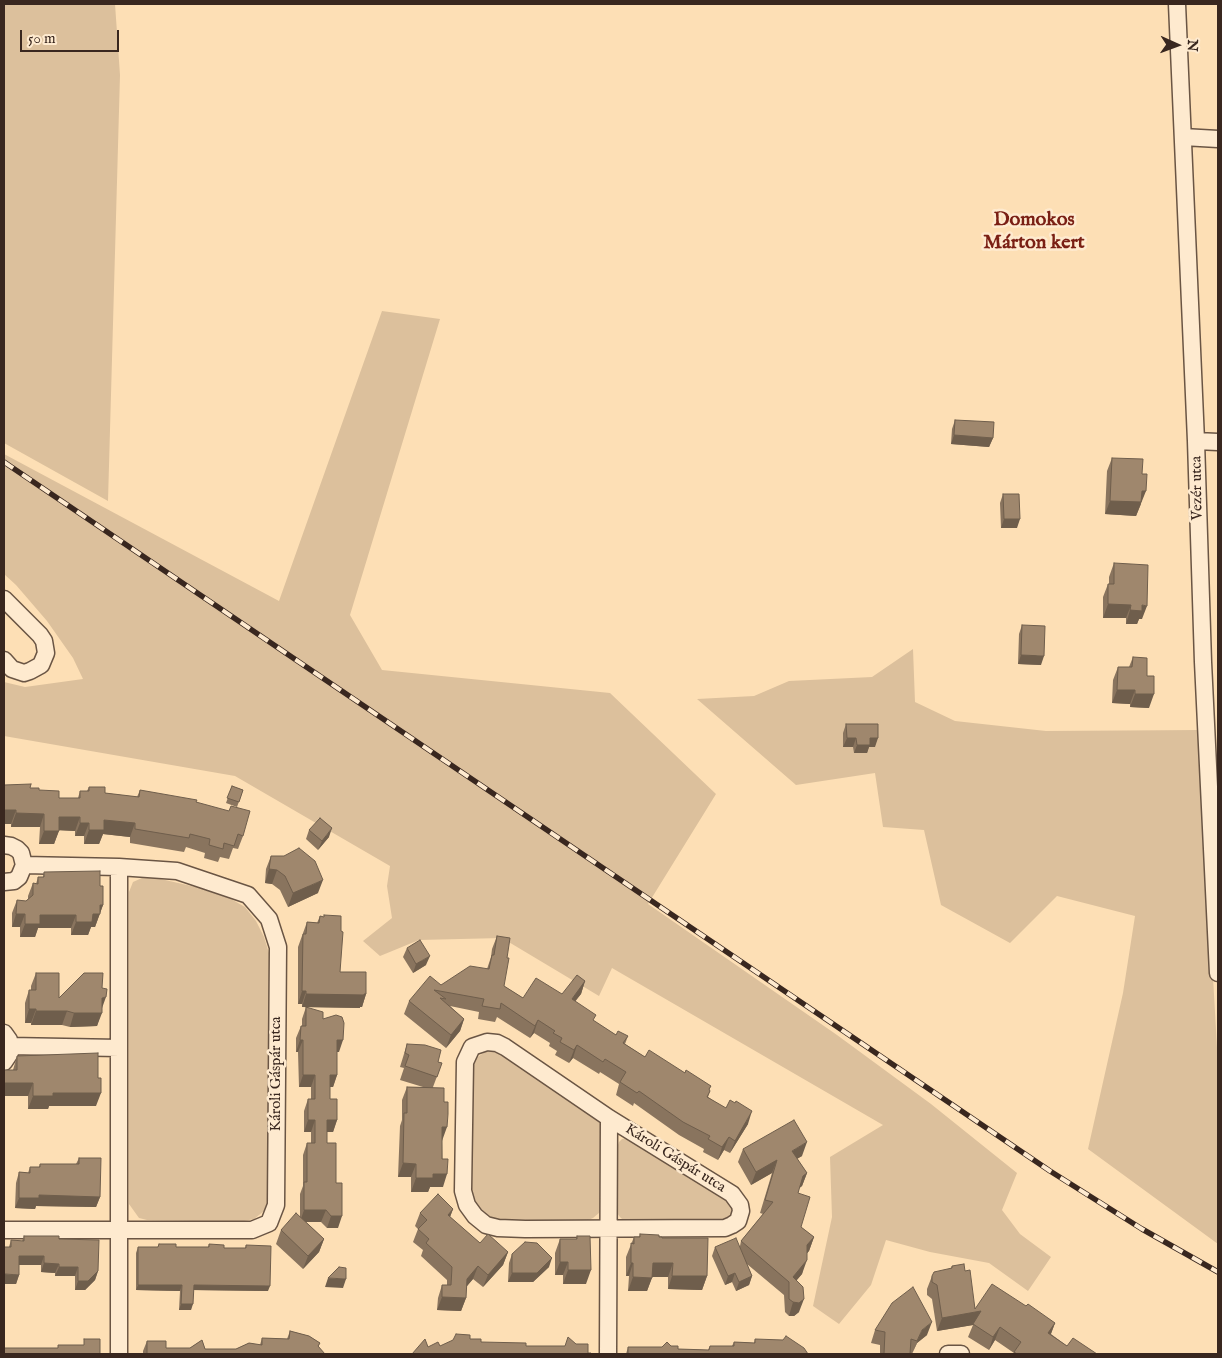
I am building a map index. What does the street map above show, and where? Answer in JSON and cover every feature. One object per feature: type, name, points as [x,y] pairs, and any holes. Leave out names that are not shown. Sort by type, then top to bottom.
[{"type":"street","name":"Vezér utca","points":[[1177,4],[1196,441],[1203,662],[1218,973]]},
{"type":"street","points":[[1183,137],[1218,139]]},
{"type":"street","points":[[1196,441],[1218,442]]},
{"type":"street","points":[[4,599],[40,635],[44,641],[46,653],[41,664],[30,672],[24,673],[12,669],[4,660]]},
{"type":"street","points":[[4,845],[17,849],[21,853],[24,865],[19,877],[4,882]]},
{"type":"street","name":"Károli Gáspár utca","points":[[4,1230],[252,1230],[269,1223],[276,1205],[278,947],[269,918],[248,895],[177,871],[119,867],[24,865]]},
{"type":"street","points":[[119,867],[119,1354]]},
{"type":"street","points":[[4,1062],[10,1052],[7,1040],[120,1048]]},
{"type":"street","name":"Károli Gáspár utca","points":[[487,1042],[505,1047],[609,1118],[732,1194],[740,1205],[741,1211],[738,1221],[725,1228],[609,1230],[498,1228],[486,1225],[475,1216],[467,1205],[463,1191],[465,1062],[472,1047],[487,1042]]},
{"type":"street","name":"Károli Gáspár utca","points":[[608,1354],[609,1118]]},
{"type":"street","points":[[948,1354],[961,1354]]},
{"type":"shaded area","points":[[4,4],[115,4],[120,75],[108,501],[4,443]]},
{"type":"shaded area","points":[[382,311],[440,319],[350,615],[382,670],[610,693],[716,794],[648,904],[837,1035],[931,1104],[1017,1173],[1002,1210],[1020,1234],[1051,1257],[1028,1291],[989,1263],[930,1252],[886,1240],[871,1285],[839,1324],[813,1306],[832,1217],[830,1157],[883,1125],[612,968],[599,996],[502,938],[419,940],[380,956],[363,941],[392,918],[387,886],[390,866],[235,776],[4,736],[4,682],[25,687],[83,679],[73,658],[47,621],[4,574],[4,454],[279,601]]},
{"type":"shaded area","points":[[913,649],[915,702],[955,721],[1046,731],[1199,730],[1218,1065],[1218,1244],[1088,1149],[1123,993],[1135,916],[1057,896],[1010,943],[941,905],[924,830],[883,827],[875,773],[796,785],[697,699],[754,696],[789,681],[872,677]]},
{"type":"shaded area","points":[[152,877],[200,888],[231,899],[245,907],[256,921],[269,953],[269,1199],[264,1211],[254,1219],[239,1222],[147,1220],[139,1218],[129,1204],[129,892],[133,882],[142,878]]},
{"type":"shaded area","points":[[488,1050],[500,1053],[599,1121],[603,1128],[602,1206],[599,1213],[593,1218],[586,1221],[498,1221],[481,1211],[475,1204],[472,1195],[472,1066],[476,1058]]},
{"type":"shaded area","points":[[628,1138],[724,1198],[734,1209],[729,1221],[624,1221],[616,1212],[617,1148],[622,1139]]},
{"type":"building","points":[[955,420],[994,422],[993,438],[954,435]]},
{"type":"building","points":[[1112,458],[1143,459],[1142,474],[1147,474],[1146,491],[1142,491],[1141,502],[1110,501]]},
{"type":"building","points":[[1003,494],[1019,494],[1020,519],[1004,519]]},
{"type":"building","points":[[1114,563],[1148,565],[1147,606],[1142,605],[1142,611],[1130,610],[1131,605],[1108,604],[1108,584],[1114,584]]},
{"type":"building","points":[[1022,625],[1045,626],[1044,656],[1021,655]]},
{"type":"building","points":[[1133,657],[1147,658],[1147,676],[1154,676],[1154,694],[1135,694],[1135,690],[1117,690],[1118,667],[1132,667]]},
{"type":"building","points":[[846,724],[878,724],[878,738],[870,738],[870,745],[857,745],[856,738],[847,738]]},
{"type":"building","points":[[31,784],[30,788],[59,791],[59,798],[80,798],[80,791],[89,791],[89,787],[105,787],[105,793],[139,797],[140,790],[197,800],[196,802],[229,811],[231,806],[250,811],[243,836],[238,834],[234,846],[224,843],[223,849],[209,845],[210,839],[190,834],[189,838],[135,829],[135,823],[104,820],[104,830],[89,830],[89,823],[80,823],[80,817],[59,817],[59,831],[44,831],[44,814],[16,813],[16,810],[4,810],[4,785]]},
{"type":"building","points":[[232,786],[243,790],[239,802],[227,798]]},
{"type":"building","points":[[320,818],[332,828],[322,841],[309,830]]},
{"type":"building","points":[[299,848],[315,861],[323,880],[293,893],[285,876],[277,870],[269,869],[271,856],[284,856]]},
{"type":"building","points":[[100,871],[100,886],[103,886],[103,905],[100,905],[100,914],[93,914],[92,922],[76,922],[76,915],[40,915],[40,924],[25,924],[25,914],[16,914],[17,900],[26,901],[33,895],[33,883],[38,884],[38,877],[44,877],[44,872]]},
{"type":"building","points":[[324,915],[341,916],[341,931],[343,932],[340,972],[366,972],[366,994],[306,994],[306,991],[302,991],[303,934],[306,934],[307,922],[319,923],[320,916],[324,917]]},
{"type":"building","points":[[497,936],[510,938],[504,986],[523,998],[536,978],[562,994],[577,975],[585,981],[572,999],[596,1015],[593,1020],[616,1035],[618,1031],[628,1036],[623,1043],[645,1057],[649,1050],[685,1073],[686,1070],[711,1086],[707,1097],[726,1108],[730,1100],[735,1103],[736,1101],[752,1111],[735,1141],[729,1137],[722,1147],[708,1139],[710,1136],[683,1122],[639,1091],[637,1093],[620,1082],[626,1072],[605,1059],[603,1062],[577,1045],[574,1050],[560,1042],[562,1038],[553,1033],[555,1031],[538,1020],[535,1026],[501,1003],[500,1009],[482,1006],[484,999],[434,990],[446,999],[440,998],[464,1019],[451,1035],[409,1001],[430,976],[441,985],[470,966],[489,969],[492,955],[494,955]]},
{"type":"building","points":[[420,940],[430,956],[416,964],[407,948]]},
{"type":"building","points":[[36,973],[59,973],[59,998],[84,973],[103,973],[102,988],[107,989],[106,997],[102,998],[102,1013],[36,1011],[36,1009],[29,1009],[29,990],[36,990]]},
{"type":"building","points":[[306,1007],[323,1012],[323,1019],[336,1015],[342,1017],[344,1023],[343,1040],[337,1040],[337,1075],[330,1075],[330,1099],[337,1099],[337,1120],[327,1120],[327,1143],[336,1143],[336,1183],[342,1183],[342,1216],[331,1216],[326,1210],[304,1210],[304,1182],[307,1182],[307,1143],[315,1143],[315,1120],[308,1120],[308,1099],[315,1099],[315,1075],[303,1075],[303,1040],[300,1040],[301,1026],[306,1026]]},
{"type":"building","points":[[407,1044],[425,1045],[441,1050],[438,1062],[442,1063],[437,1077],[405,1066],[409,1055],[405,1053]]},
{"type":"building","points":[[98,1053],[98,1078],[101,1078],[101,1093],[53,1093],[53,1096],[33,1096],[33,1083],[4,1083],[4,1070],[17,1070],[17,1056]]},
{"type":"building","points":[[407,1087],[444,1088],[444,1102],[448,1102],[448,1114],[447,1127],[442,1127],[442,1159],[448,1159],[447,1174],[433,1174],[433,1178],[416,1178],[416,1164],[403,1163],[404,1113],[407,1113]]},
{"type":"building","points":[[794,1120],[807,1142],[792,1151],[807,1173],[803,1176],[798,1193],[810,1197],[801,1227],[814,1237],[807,1245],[807,1260],[793,1277],[803,1287],[804,1299],[799,1303],[789,1299],[789,1282],[741,1241],[773,1202],[765,1200],[777,1160],[756,1172],[743,1149]]},
{"type":"building","points":[[79,1158],[101,1158],[100,1197],[39,1195],[39,1198],[19,1198],[19,1172],[30,1173],[30,1167],[40,1167],[40,1164],[79,1164]]},
{"type":"building","points":[[438,1194],[453,1209],[448,1215],[480,1243],[488,1234],[508,1252],[488,1275],[478,1266],[467,1279],[466,1298],[442,1297],[442,1285],[451,1285],[452,1267],[426,1243],[429,1239],[418,1229],[427,1220],[420,1213]]},
{"type":"building","points":[[296,1213],[324,1239],[308,1256],[281,1230]]},
{"type":"building","points":[[640,1234],[659,1235],[662,1238],[708,1238],[707,1276],[672,1276],[673,1263],[653,1263],[652,1278],[633,1277],[631,1243],[634,1244],[634,1237],[640,1237]]},
{"type":"building","points":[[24,1236],[59,1236],[59,1239],[99,1240],[98,1271],[88,1281],[78,1281],[78,1267],[59,1267],[59,1264],[44,1263],[44,1256],[19,1256],[19,1275],[5,1274],[4,1281],[4,1247],[11,1247],[11,1240],[24,1241]]},
{"type":"building","points":[[577,1236],[590,1236],[591,1270],[568,1270],[568,1262],[560,1262],[560,1239],[577,1239]]},
{"type":"building","points":[[736,1238],[752,1276],[739,1282],[735,1273],[728,1276],[715,1247]]},
{"type":"building","points":[[525,1242],[537,1243],[552,1258],[537,1273],[512,1273],[512,1254]]},
{"type":"building","points":[[159,1244],[176,1244],[176,1247],[209,1247],[209,1244],[224,1245],[224,1248],[246,1248],[246,1245],[271,1246],[270,1286],[194,1285],[193,1304],[181,1304],[182,1285],[138,1285],[138,1247],[158,1247]]},
{"type":"building","points":[[964,1264],[965,1271],[970,1270],[975,1309],[992,1284],[1026,1306],[1028,1304],[1055,1323],[1048,1333],[1067,1346],[1073,1338],[1097,1354],[1017,1354],[1014,1352],[1021,1342],[1000,1327],[993,1337],[973,1324],[981,1311],[942,1318],[937,1285],[932,1282],[932,1276],[934,1272]]},
{"type":"building","points":[[339,1267],[346,1268],[346,1279],[328,1278]]},
{"type":"building","points":[[913,1287],[932,1322],[922,1330],[917,1341],[911,1339],[910,1354],[884,1354],[885,1332],[875,1330],[892,1303]]},
{"type":"building","points":[[290,1331],[309,1336],[320,1343],[318,1346],[325,1354],[147,1354],[147,1341],[166,1341],[166,1348],[190,1348],[202,1340],[205,1349],[236,1349],[249,1343],[262,1345],[262,1338],[289,1339]]},
{"type":"building","points":[[456,1334],[470,1335],[470,1339],[481,1339],[481,1342],[526,1343],[526,1346],[565,1346],[568,1337],[576,1344],[588,1344],[588,1353],[591,1354],[412,1354],[425,1339],[428,1347],[438,1342],[440,1346],[453,1340]]},
{"type":"building","points":[[786,1336],[804,1348],[808,1354],[628,1354],[628,1347],[662,1347],[667,1342],[671,1346],[678,1346],[678,1349],[709,1350],[710,1346],[734,1346],[734,1342],[755,1343],[755,1339],[783,1340]]},
{"type":"building","points":[[84,1339],[100,1339],[100,1354],[4,1354],[4,1348],[58,1348],[58,1345],[84,1345]]},
{"type":"railway","points":[[4,462],[1050,1171],[1142,1229],[1218,1272]]},
{"type":"district","name":"Domokos Márton kert","points":[[1034,232]]}]
